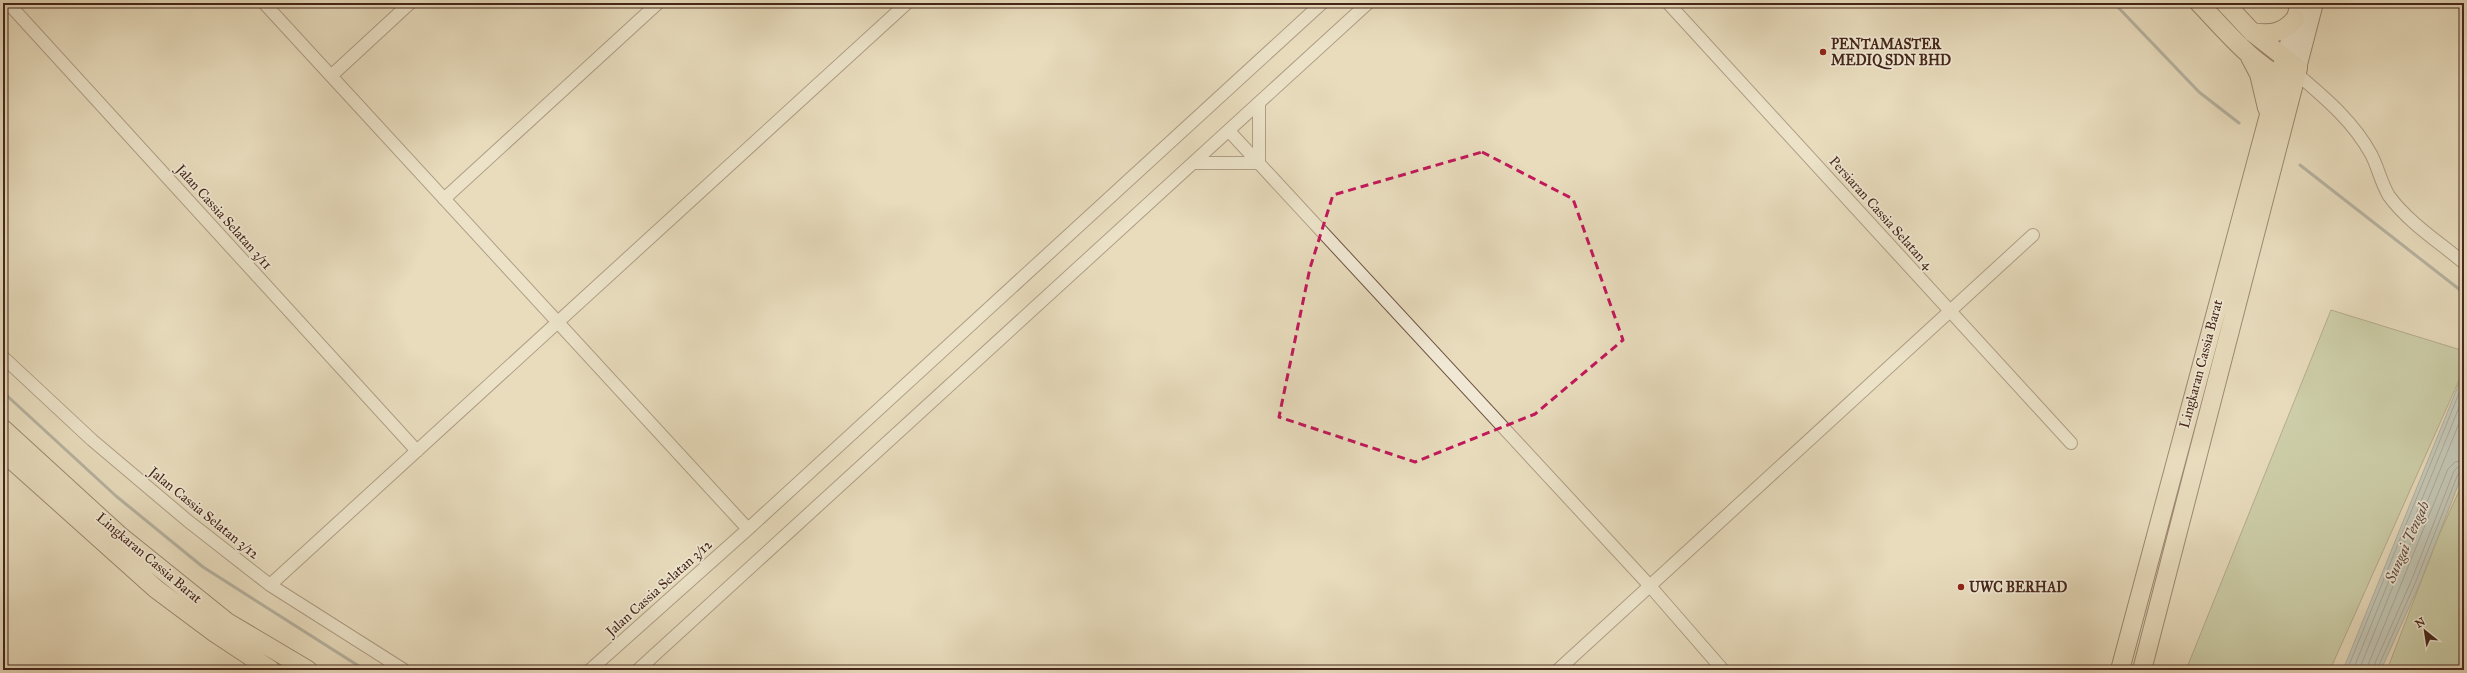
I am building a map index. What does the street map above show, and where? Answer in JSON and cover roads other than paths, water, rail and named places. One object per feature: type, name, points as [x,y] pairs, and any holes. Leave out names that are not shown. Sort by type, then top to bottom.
[{"type":"main road","points":[[2199,3],[2245,51],[2259,74],[2268,115]]},
{"type":"main road","points":[[2225,3],[2290,72]]},
{"type":"main road","points":[[2252,32],[2268,35],[2278,32],[2288,27],[2297,11]]},
{"type":"main road","points":[[2245,51],[2290,72]]},
{"type":"main road","name":"Lingkaran Cassia Barat","points":[[2120,670],[2268,115],[2290,72]]},
{"type":"main road","name":"Lingkaran Cassia Barat","points":[[2142,670],[2290,72]]},
{"type":"main road","name":"Lingkaran Cassia Barat","points":[[3,429],[119,535],[227,622],[308,670]]},
{"type":"main road","name":"Lingkaran Cassia Barat","points":[[3,452],[156,589],[215,633],[271,670]]},
{"type":"street","name":"Jalan Cassia Selatan 3/11","points":[[8,3],[417,451]]},
{"type":"street","points":[[264,3],[748,529]]},
{"type":"street","points":[[331,76],[410,3]]},
{"type":"street","points":[[444,199],[658,3]]},
{"type":"street","points":[[270,586],[907,3]]},
{"type":"street","name":"Jalan Cassia Selatan 3/12","points":[[590,670],[748,529],[1322,3]]},
{"type":"street","points":[[638,670],[1368,3]]},
{"type":"street","name":"Persiaran Cassia Selatan 4","points":[[1668,3],[2071,443]]},
{"type":"street","points":[[2290,72],[2315,3]]},
{"type":"street","points":[[2290,72],[2297,11]]},
{"type":"street","points":[[2290,72],[2336,107],[2372,155],[2389,195],[2403,211],[2464,263]]},
{"type":"street","points":[[1259,103],[1259,163]]},
{"type":"street","points":[[1229,131],[1650,586],[1723,670]]},
{"type":"street","points":[[1194,162],[1259,163]]},
{"type":"street","points":[[1558,670],[2033,235]]},
{"type":"street","name":"Jalan Cassia Selatan 3/12","points":[[3,357],[92,440],[188,521],[270,586],[404,670]]},
{"type":"water","name":"Sungai Tengah","points":[[2464,371],[2464,470],[2420,583],[2381,670],[2343,670]]},
{"type":"waterway","points":[[2114,3],[2199,92],[2239,123]]},
{"type":"waterway","points":[[2300,165],[2464,293]]},
{"type":"waterway","points":[[3,392],[116,496],[203,567],[365,670]]},
{"type":"place","name":"PENTAMASTER MEDIQ SDN BHD","points":[[1823,52]]},
{"type":"place","name":"UWC BERHAD","points":[[1961,587]]}]
